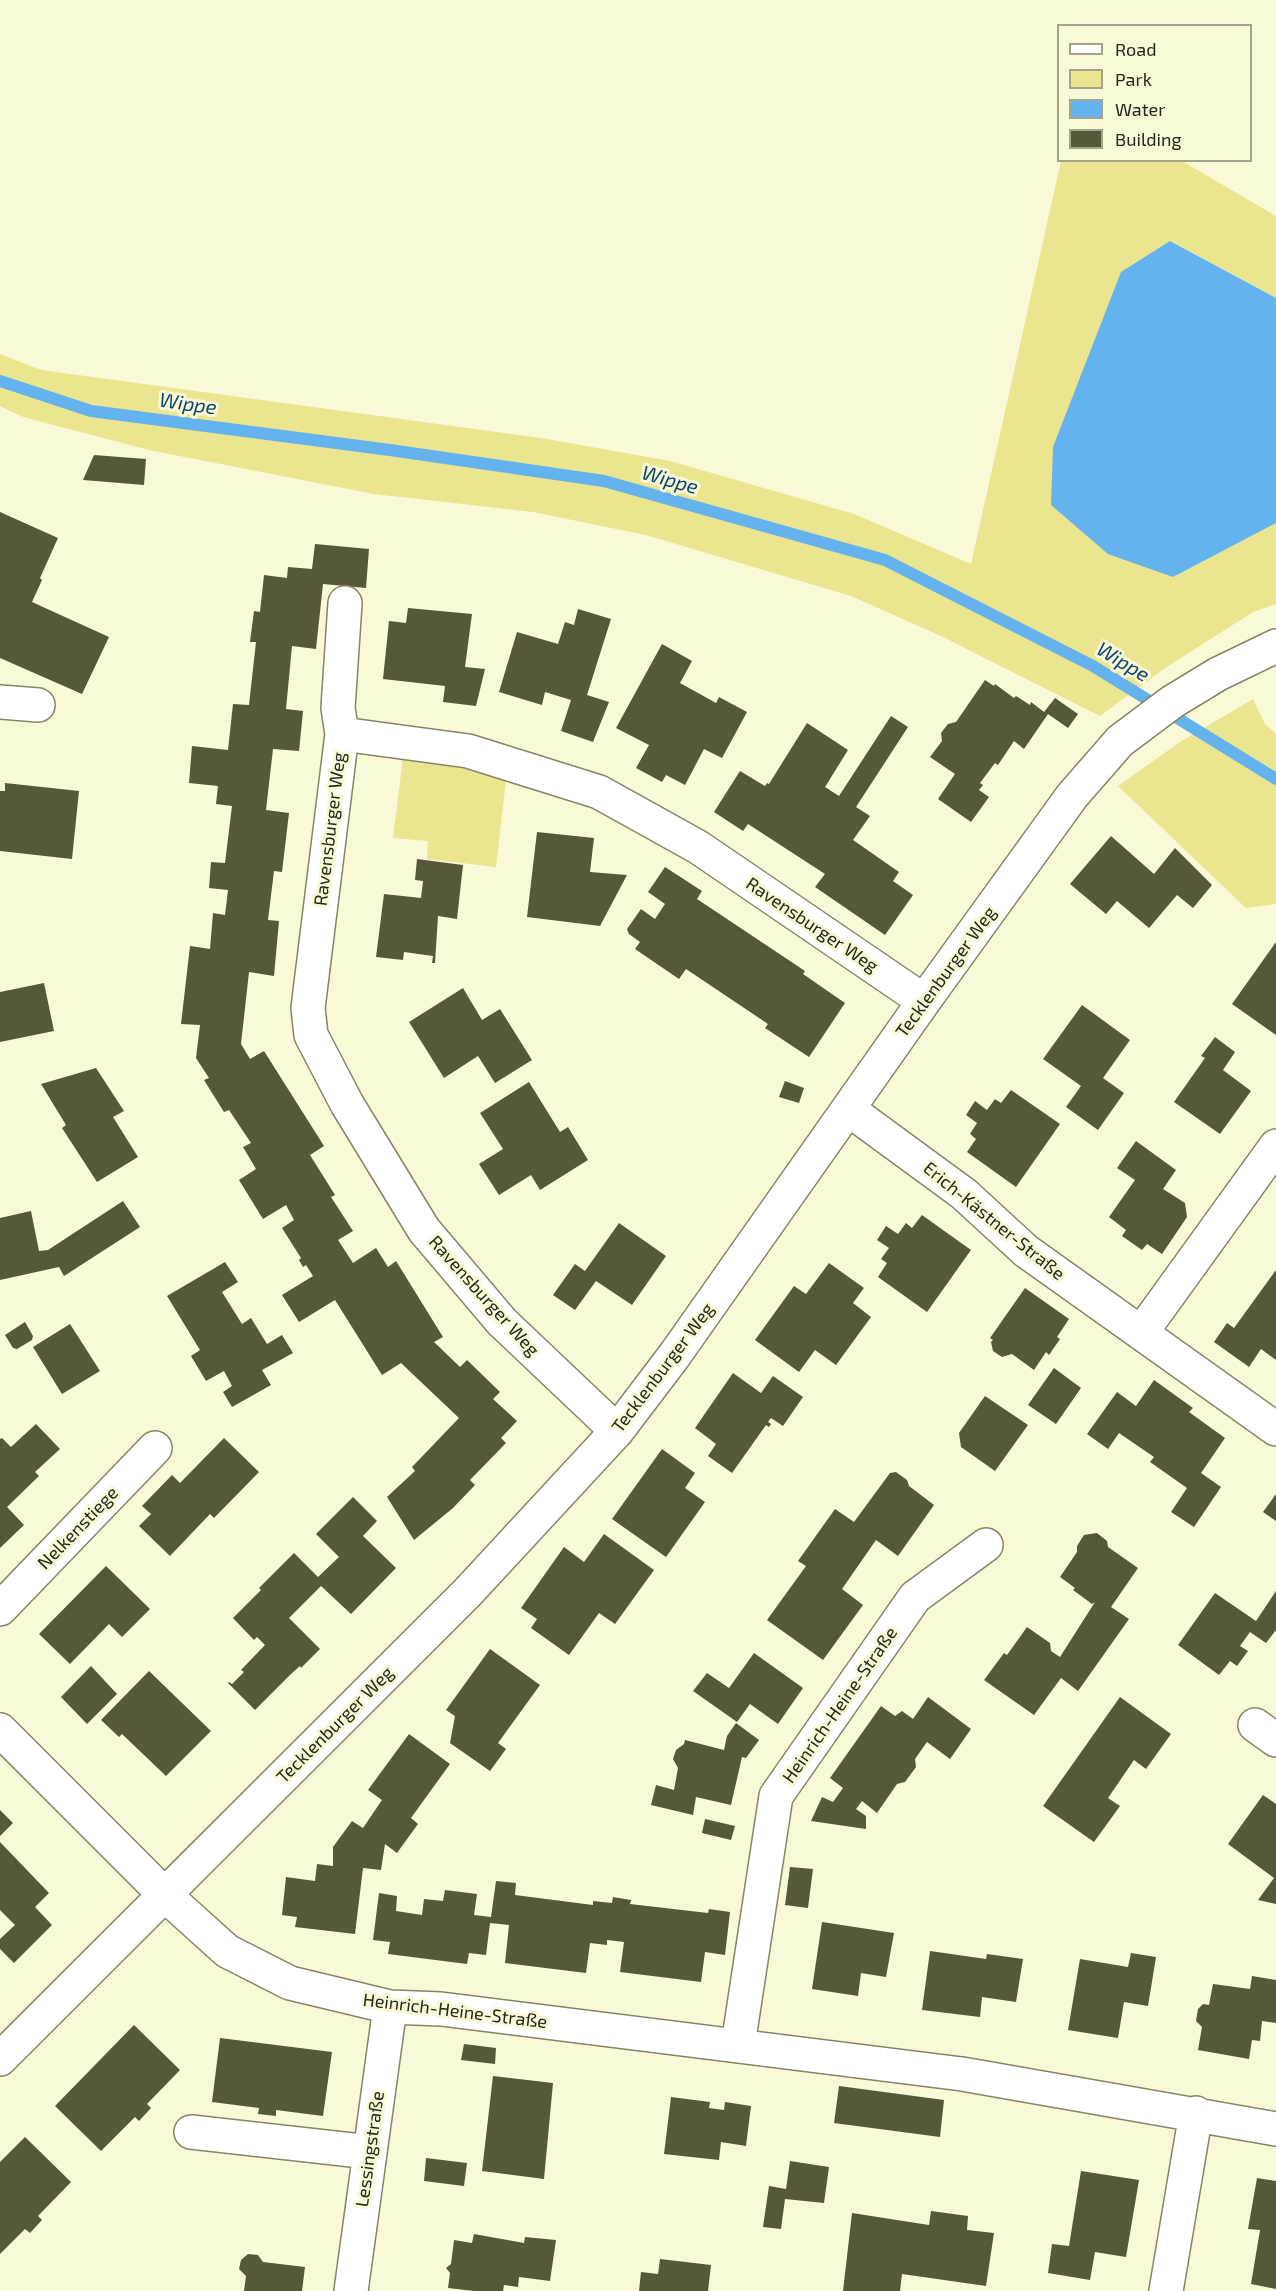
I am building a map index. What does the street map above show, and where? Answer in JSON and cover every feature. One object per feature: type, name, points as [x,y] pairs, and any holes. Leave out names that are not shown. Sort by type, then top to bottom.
[{"type":"street","points":[[342,734],[338,708],[345,603]]},
{"type":"street","name":"Tecklenburger Weg","points":[[0,2059],[468,1592],[617,1431],[674,1356],[924,1001],[1072,796],[1120,741],[1172,702],[1218,674],[1276,646]]},
{"type":"street","points":[[0,702],[38,705]]},
{"type":"street","name":"Ravensburger Weg","points":[[617,1431],[502,1322],[424,1230],[347,1104],[311,1035],[309,1008],[342,734],[468,751],[599,792],[698,847],[924,1001]]},
{"type":"street","name":"Erich-Kästner-Straße","points":[[848,1109],[964,1194],[1026,1251],[1276,1429]]},
{"type":"street","points":[[1141,1333],[1276,1146]]},
{"type":"street","name":"Nelkenstiege","points":[[0,1609],[156,1448]]},
{"type":"street","name":"Heinrich-Heine-Straße","points":[[738,2045],[776,1796],[915,1597],[986,1545]]},
{"type":"street","name":"Heinrich-Heine-Straße","points":[[0,1730],[165,1895],[228,1951],[290,1983],[390,2007],[441,2009],[962,2074],[1196,2113],[1276,2129]]},
{"type":"street","name":"Lessingstraße","points":[[351,2291],[390,2007]]},
{"type":"street","points":[[1166,2291],[1196,2113]]},
{"type":"street","points":[[190,2132],[370,2152]]},
{"type":"green space","points":[[1061,162],[1184,162],[1276,216],[1276,298],[1171,241],[1173,577],[1276,523],[1276,604],[1253,612],[1165,668],[1100,716],[941,636],[851,596],[646,535],[533,512],[374,494],[149,450],[23,417],[0,406],[0,354],[41,370],[541,438],[670,461],[854,514],[971,564]]},
{"type":"green space","points":[[1253,699],[1265,724],[1276,734],[1276,904],[1246,908],[1118,786],[1180,742]]},
{"type":"green space","points":[[403,758],[480,771],[506,780],[496,867],[427,859],[428,841],[393,838]]},
{"type":"water","points":[[1170,241],[1276,298],[1276,523],[1173,577],[1108,554],[1051,505],[1053,447],[1121,272]]},
{"type":"building","points":[[94,455],[146,459],[144,485],[83,480]]},
{"type":"building","points":[[0,512],[58,538],[32,602],[109,637],[82,694],[0,658]]},
{"type":"building","points":[[315,544],[369,549],[366,588],[323,584],[316,649],[292,646],[286,709],[303,711],[299,751],[273,749],[266,810],[289,813],[282,872],[274,871],[268,920],[279,921],[274,976],[249,972],[241,1044],[250,1059],[264,1051],[324,1146],[310,1155],[335,1195],[331,1197],[353,1231],[338,1240],[353,1263],[376,1248],[388,1267],[396,1261],[443,1337],[434,1342],[460,1367],[467,1360],[500,1392],[493,1399],[517,1421],[501,1438],[506,1443],[470,1480],[475,1485],[453,1508],[414,1540],[387,1497],[415,1471],[412,1467],[459,1418],[401,1363],[382,1375],[335,1300],[299,1322],[282,1295],[313,1276],[306,1265],[303,1267],[299,1260],[301,1258],[282,1228],[294,1220],[286,1205],[263,1219],[239,1180],[256,1169],[243,1147],[251,1143],[229,1110],[224,1112],[204,1080],[209,1078],[196,1058],[200,1025],[181,1024],[190,946],[210,949],[213,913],[225,915],[228,890],[209,888],[211,862],[225,863],[232,806],[216,804],[218,786],[189,783],[192,746],[228,750],[233,704],[249,705],[256,642],[250,642],[254,611],[260,612],[264,575],[287,578],[288,567],[312,569]]},
{"type":"building","points":[[408,608],[472,614],[465,667],[485,669],[476,706],[443,702],[445,686],[383,679],[389,621],[406,623]]},
{"type":"building","points":[[578,609],[611,619],[587,695],[609,702],[593,742],[561,731],[571,700],[545,692],[542,705],[499,692],[517,632],[558,644],[565,622],[574,625]]},
{"type":"building","points":[[662,644],[692,661],[680,683],[716,703],[719,697],[747,712],[722,758],[704,749],[685,785],[666,775],[662,782],[636,768],[649,745],[616,728]]},
{"type":"building","points":[[985,680],[994,686],[995,684],[1014,698],[1016,696],[1030,705],[1031,702],[1044,712],[1055,698],[1078,714],[1068,728],[1048,714],[1024,749],[1014,741],[998,765],[995,763],[980,783],[983,785],[979,790],[989,797],[971,822],[938,799],[955,774],[930,757],[942,741],[941,733],[948,724],[956,722]]},
{"type":"building","points":[[891,716],[908,727],[856,807],[870,816],[853,840],[899,872],[893,881],[913,895],[885,935],[815,887],[825,874],[748,824],[743,831],[714,812],[740,771],[765,786],[769,784],[807,723],[848,750],[825,787],[839,796]]},
{"type":"building","points":[[5,783],[79,791],[72,859],[0,851],[0,791],[5,791]]},
{"type":"building","points":[[537,832],[594,838],[590,872],[627,875],[600,926],[527,917]]},
{"type":"building","points":[[1111,836],[1154,874],[1175,848],[1212,885],[1193,908],[1177,895],[1149,928],[1117,901],[1106,914],[1070,884]]},
{"type":"building","points":[[417,859],[463,865],[457,919],[438,916],[435,963],[432,963],[433,956],[404,952],[403,960],[376,957],[384,894],[421,898],[423,881],[415,880]]},
{"type":"building","points":[[665,867],[702,891],[697,899],[805,971],[803,974],[845,1003],[809,1057],[765,1028],[768,1024],[686,969],[679,979],[635,949],[640,942],[629,934],[627,929],[641,909],[655,919],[665,904],[648,892]]},
{"type":"building","points":[[1276,942],[1276,1035],[1232,1004]]},
{"type":"building","points":[[44,983],[54,1031],[0,1042],[0,992]]},
{"type":"building","points":[[463,988],[482,1020],[500,1009],[532,1060],[495,1083],[478,1056],[444,1078],[409,1022]]},
{"type":"building","points":[[1082,1005],[1130,1040],[1103,1078],[1124,1093],[1098,1130],[1066,1107],[1081,1086],[1043,1059]]},
{"type":"building","points":[[1215,1037],[1235,1052],[1223,1070],[1251,1091],[1220,1134],[1174,1102],[1205,1058],[1201,1056]]},
{"type":"building","points":[[96,1068],[124,1111],[113,1117],[138,1157],[97,1182],[62,1128],[66,1125],[41,1084]]},
{"type":"building","points":[[785,1081],[804,1088],[799,1103],[779,1097]]},
{"type":"building","points":[[529,1082],[560,1132],[568,1127],[588,1160],[540,1190],[531,1175],[499,1195],[479,1164],[503,1149],[480,1113]]},
{"type":"building","points":[[1011,1090],[1060,1124],[1016,1187],[967,1152],[976,1139],[970,1134],[977,1123],[966,1115],[975,1101],[987,1110],[995,1099],[1001,1103]]},
{"type":"building","points":[[1136,1141],[1176,1170],[1163,1189],[1185,1203],[1187,1217],[1162,1254],[1147,1244],[1142,1250],[1122,1236],[1126,1230],[1109,1217],[1135,1180],[1117,1168]]},
{"type":"building","points":[[123,1201],[140,1227],[64,1276],[59,1267],[0,1280],[0,1218],[31,1211],[39,1251],[48,1250]]},
{"type":"building","points":[[922,1215],[971,1250],[927,1312],[878,1277],[887,1263],[881,1259],[889,1248],[877,1240],[886,1226],[898,1234],[906,1223],[912,1228]]},
{"type":"building","points":[[619,1223],[666,1256],[632,1305],[596,1281],[575,1310],[553,1295],[575,1264],[585,1271]]},
{"type":"building","points":[[225,1262],[238,1282],[222,1292],[242,1324],[251,1318],[267,1344],[282,1335],[293,1353],[262,1370],[271,1385],[232,1407],[223,1392],[232,1386],[224,1371],[206,1381],[191,1356],[200,1350],[167,1296]]},
{"type":"building","points":[[829,1263],[864,1288],[853,1303],[871,1317],[836,1365],[815,1350],[799,1372],[755,1340],[794,1286],[806,1294]]},
{"type":"building","points":[[1276,1270],[1276,1360],[1261,1349],[1249,1367],[1214,1342],[1227,1323],[1234,1328]]},
{"type":"building","points":[[1025,1288],[1069,1319],[1057,1337],[1060,1339],[1049,1355],[1046,1352],[1034,1370],[1012,1354],[1002,1357],[993,1351],[991,1342],[993,1340],[990,1338]]},
{"type":"building","points":[[25,1322],[33,1336],[32,1340],[17,1349],[13,1348],[5,1335]]},
{"type":"building","points":[[70,1324],[100,1371],[62,1394],[33,1347]]},
{"type":"building","points":[[1054,1368],[1081,1388],[1056,1424],[1028,1405]]},
{"type":"building","points":[[733,1373],[761,1393],[773,1376],[803,1397],[783,1426],[771,1418],[768,1422],[771,1424],[769,1427],[766,1425],[732,1473],[708,1456],[716,1444],[695,1428]]},
{"type":"building","points":[[1154,1380],[1193,1408],[1189,1412],[1225,1438],[1201,1473],[1221,1487],[1194,1527],[1171,1512],[1187,1488],[1150,1462],[1154,1457],[1119,1433],[1108,1449],[1087,1434],[1117,1392],[1136,1406]]},
{"type":"building","points":[[985,1396],[1028,1425],[995,1471],[961,1447],[959,1433]]},
{"type":"building","points":[[36,1424],[60,1449],[35,1472],[39,1476],[7,1507],[24,1525],[0,1548],[0,1439],[2,1438],[11,1447]]},
{"type":"building","points":[[224,1438],[259,1472],[214,1518],[210,1514],[170,1556],[139,1526],[151,1514],[142,1506],[172,1475],[180,1483]]},
{"type":"building","points":[[662,1449],[695,1473],[685,1488],[705,1502],[666,1557],[612,1519]]},
{"type":"building","points":[[896,1472],[907,1480],[909,1486],[934,1505],[898,1556],[876,1540],[842,1589],[863,1605],[823,1660],[767,1620],[806,1566],[798,1561],[835,1509],[854,1522],[890,1473]]},
{"type":"building","points":[[1276,1494],[1276,1521],[1263,1512]]},
{"type":"building","points":[[353,1497],[377,1521],[363,1536],[396,1568],[351,1614],[321,1586],[289,1618],[320,1649],[255,1710],[228,1683],[232,1684],[244,1672],[241,1670],[265,1645],[257,1637],[254,1640],[233,1618],[294,1553],[318,1577],[339,1557],[316,1534]]},
{"type":"building","points":[[1097,1533],[1107,1541],[1108,1547],[1138,1568],[1111,1607],[1129,1619],[1078,1691],[1061,1678],[1034,1715],[984,1680],[1004,1653],[1007,1655],[1027,1627],[1050,1643],[1051,1651],[1060,1657],[1095,1602],[1092,1604],[1060,1577],[1077,1552],[1077,1546],[1084,1535]]},
{"type":"building","points":[[604,1534],[654,1570],[615,1624],[599,1613],[569,1655],[531,1628],[537,1619],[521,1608],[564,1547],[584,1562]]},
{"type":"building","points":[[106,1566],[150,1609],[122,1637],[109,1624],[70,1664],[39,1634]]},
{"type":"building","points":[[1276,1591],[1276,1630],[1266,1643],[1250,1632],[1240,1646],[1248,1651],[1237,1666],[1230,1661],[1219,1675],[1178,1645],[1215,1593],[1256,1621]]},
{"type":"building","points":[[490,1649],[540,1685],[498,1743],[506,1749],[490,1771],[450,1743],[455,1716],[446,1710]]},
{"type":"building","points":[[754,1653],[803,1688],[778,1724],[750,1704],[737,1722],[693,1691],[707,1673],[729,1688]]},
{"type":"building","points":[[91,1666],[117,1694],[87,1724],[61,1697]]},
{"type":"building","points":[[149,1671],[211,1731],[166,1776],[122,1734],[119,1737],[101,1720]]},
{"type":"building","points":[[928,1697],[971,1729],[950,1759],[927,1742],[915,1759],[916,1767],[905,1782],[897,1784],[877,1813],[862,1801],[856,1809],[866,1816],[866,1829],[811,1821],[822,1797],[833,1802],[843,1788],[830,1778],[881,1706],[895,1716],[902,1711],[913,1719]]},
{"type":"building","points":[[1120,1697],[1171,1734],[1146,1769],[1134,1760],[1108,1798],[1120,1806],[1094,1842],[1043,1806]]},
{"type":"building","points":[[736,1723],[759,1740],[746,1758],[742,1757],[731,1805],[696,1797],[693,1815],[651,1805],[656,1785],[674,1790],[678,1768],[673,1759],[676,1750],[684,1744],[685,1740],[724,1750],[727,1736]]},
{"type":"building","points":[[409,1734],[450,1764],[411,1818],[418,1824],[397,1853],[385,1844],[381,1870],[363,1868],[355,1934],[295,1927],[297,1917],[282,1915],[286,1877],[315,1881],[317,1864],[333,1866],[333,1847],[352,1821],[363,1828],[382,1800],[368,1790]]},
{"type":"building","points":[[1263,1795],[1276,1804],[1276,1904],[1258,1900],[1274,1878],[1228,1844]]},
{"type":"building","points":[[0,1810],[13,1823],[0,1836]]},
{"type":"building","points":[[705,1819],[735,1826],[731,1840],[702,1833]]},
{"type":"building","points":[[0,1842],[49,1893],[35,1907],[52,1925],[14,1963],[0,1949],[0,1939],[15,1925],[0,1910]]},
{"type":"building","points":[[790,1867],[813,1869],[808,1908],[785,1905]]},
{"type":"building","points":[[496,1881],[516,1883],[515,1895],[593,1905],[593,1901],[612,1903],[613,1897],[631,1900],[630,1904],[708,1913],[709,1909],[730,1912],[725,1955],[705,1952],[701,1982],[620,1972],[624,1942],[607,1940],[607,1945],[590,1943],[586,1973],[505,1963],[509,1925],[490,1923],[486,1955],[469,1953],[467,1964],[388,1954],[390,1942],[373,1940],[379,1893],[397,1896],[396,1911],[422,1915],[424,1899],[443,1901],[445,1890],[477,1894],[474,1915],[491,1917]]},
{"type":"building","points":[[822,1922],[894,1933],[886,1977],[861,1973],[858,1996],[812,1989]]},
{"type":"building","points":[[930,1951],[986,1959],[987,1954],[1023,1959],[1016,2002],[982,1997],[980,2017],[922,2010]]},
{"type":"building","points":[[1131,1953],[1156,1957],[1148,2006],[1124,2002],[1118,2038],[1068,2030],[1080,1959],[1128,1967]]},
{"type":"building","points":[[1252,1976],[1276,1980],[1276,2023],[1262,2021],[1260,2041],[1252,2040],[1249,2059],[1198,2050],[1202,2027],[1196,2021],[1198,2009],[1203,2004],[1209,2005],[1213,1984],[1250,1989]]},
{"type":"building","points":[[134,2025],[180,2070],[147,2104],[151,2108],[139,2121],[135,2117],[101,2151],[55,2106]]},
{"type":"building","points":[[220,2038],[332,2052],[323,2116],[276,2110],[276,2116],[258,2114],[259,2108],[212,2102]]},
{"type":"building","points":[[464,2044],[496,2048],[495,2064],[461,2060]]},
{"type":"building","points":[[493,2076],[553,2083],[544,2179],[482,2171]]},
{"type":"building","points":[[839,2086],[944,2100],[940,2137],[834,2123]]},
{"type":"building","points":[[671,2097],[710,2102],[709,2108],[724,2110],[725,2102],[751,2106],[746,2146],[721,2142],[719,2160],[664,2154]]},
{"type":"building","points":[[25,2137],[71,2182],[38,2216],[42,2220],[30,2233],[25,2229],[0,2254],[0,2162]]},
{"type":"building","points":[[426,2158],[467,2163],[464,2186],[424,2181]]},
{"type":"building","points":[[790,2161],[829,2167],[824,2203],[785,2199],[781,2229],[763,2227],[769,2186],[786,2189]]},
{"type":"building","points":[[1081,2171],[1139,2180],[1126,2257],[1095,2252],[1090,2280],[1048,2273],[1052,2244],[1069,2246]]},
{"type":"building","points":[[1257,2178],[1276,2181],[1276,2289],[1251,2284],[1260,2230],[1248,2229]]},
{"type":"building","points":[[931,2211],[968,2216],[967,2230],[994,2233],[986,2286],[902,2274],[900,2291],[843,2291],[852,2213],[929,2225]]},
{"type":"building","points":[[474,2234],[524,2243],[525,2237],[556,2240],[550,2281],[519,2277],[518,2287],[504,2285],[503,2291],[448,2288],[450,2273],[446,2268],[451,2264],[454,2240],[472,2243]]},
{"type":"building","points":[[248,2254],[258,2255],[263,2262],[305,2267],[302,2291],[244,2291],[246,2276],[239,2269],[241,2260]]},
{"type":"building","points":[[660,2259],[711,2265],[708,2291],[639,2291],[641,2272],[658,2274]]},
{"type":"waterway","name":"Wippe","points":[[0,381],[91,411],[604,481],[885,560],[1093,666],[1276,779]]}]
